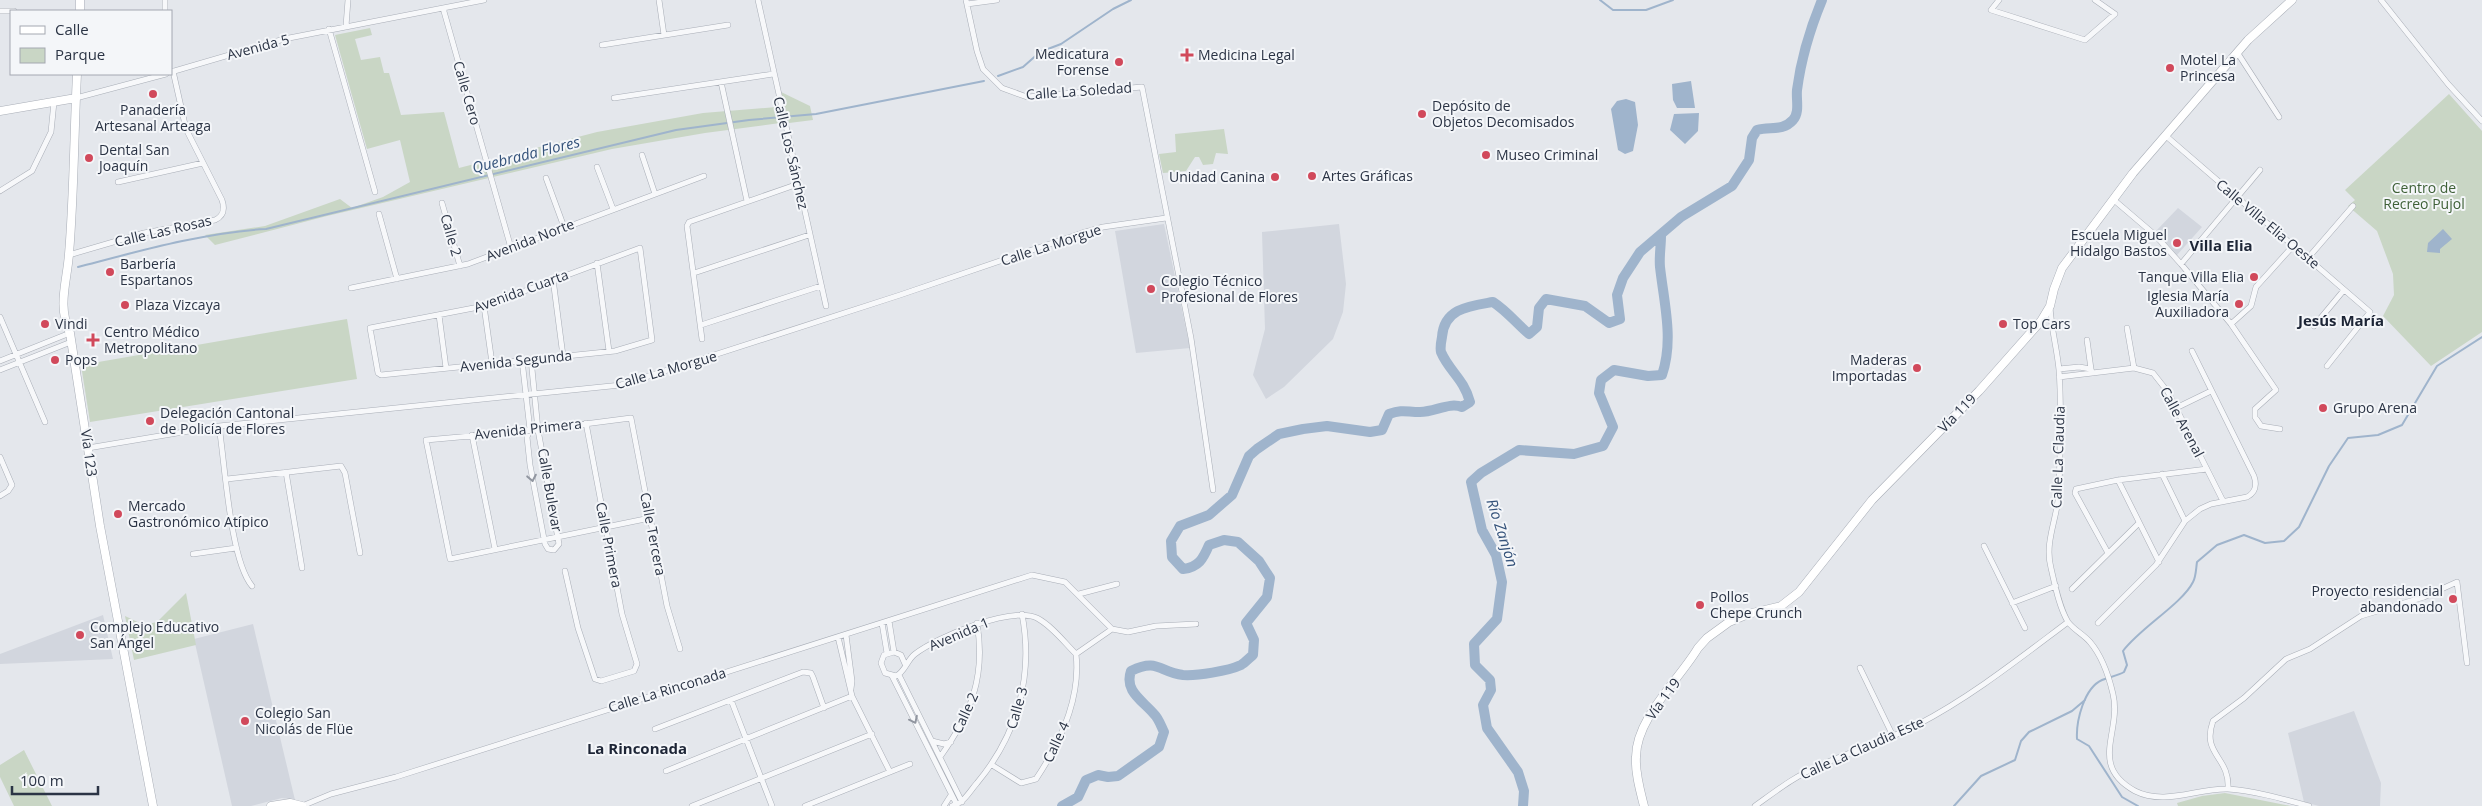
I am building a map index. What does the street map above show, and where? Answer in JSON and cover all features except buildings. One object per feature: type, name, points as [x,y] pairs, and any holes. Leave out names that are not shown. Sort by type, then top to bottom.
[{"type":"main road","name":"Vía 119","points":[[1644,806],[1636,768],[1638,741],[1646,721],[1698,648],[1707,638],[1729,622],[1748,614],[1781,606],[1793,598],[1872,500],[1979,391],[2041,321],[2050,306],[2062,268],[2133,173],[2237,52],[2292,0]]},
{"type":"main road","points":[[0,111],[76,98],[77,75]]},
{"type":"main road","name":"Vía 123","points":[[76,98],[69,255],[63,289],[64,320],[70,333],[101,529],[153,806]]},
{"type":"main road","points":[[271,806],[290,803],[302,806]]},
{"type":"street","points":[[346,26],[348,0]]},
{"type":"street","name":"Avenida 5","points":[[172,72],[249,48],[329,29],[484,0]]},
{"type":"street","points":[[659,0],[664,35]]},
{"type":"street","name":"Calle Los Sánchez","points":[[758,0],[826,306]]},
{"type":"street","points":[[966,2],[997,0]]},
{"type":"street","points":[[1999,0],[1992,10],[2085,40],[2115,14],[2095,0]]},
{"type":"street","points":[[2380,0],[2448,84],[2482,121]]},
{"type":"street","name":"Calle La Soledad","points":[[966,2],[977,51],[983,68],[995,83],[1008,91],[1027,97],[1142,86],[1202,406],[1212,490]]},
{"type":"street","name":"Calle Cero","points":[[443,8],[511,248]]},
{"type":"street","points":[[602,45],[728,25]]},
{"type":"street","points":[[329,29],[375,192]]},
{"type":"street","points":[[2237,52],[2279,117]]},
{"type":"street","name":"Calle Las Rosas","points":[[69,255],[144,233],[217,219],[224,212],[224,204],[186,129],[172,72]]},
{"type":"street","points":[[614,98],[773,74]]},
{"type":"street","points":[[76,98],[158,75]]},
{"type":"street","points":[[721,82],[747,201]]},
{"type":"street","points":[[0,191],[32,171],[50,136],[54,117],[54,102]]},
{"type":"street","name":"Calle Villa Elia Oeste","points":[[2166,136],[2370,312],[2327,366]]},
{"type":"street","points":[[642,155],[655,194]]},
{"type":"street","points":[[118,182],[203,163]]},
{"type":"street","points":[[597,167],[613,209]]},
{"type":"street","points":[[2181,264],[2260,170]]},
{"type":"street","name":"Avenida Norte","points":[[351,288],[460,266],[704,176]]},
{"type":"street","points":[[546,178],[564,227]]},
{"type":"street","points":[[702,339],[687,226],[689,222],[798,184]]},
{"type":"street","points":[[2114,200],[2155,235],[2231,324],[2276,390],[2255,409],[2255,417],[2261,426],[2280,429]]},
{"type":"street","name":"Calle 2","points":[[442,203],[460,266]]},
{"type":"street","points":[[2308,258],[2353,206]]},
{"type":"street","points":[[379,214],[397,279]]},
{"type":"street","name":"Calle La Morgue","points":[[88,448],[219,426],[606,387],[644,379],[1082,233],[1103,227],[1166,218]]},
{"type":"street","points":[[694,273],[809,235]]},
{"type":"street","points":[[2231,324],[2251,306],[2256,287],[2293,246]]},
{"type":"street","name":"Avenida Cuarta","points":[[378,374],[370,328],[484,306],[640,248],[652,340]]},
{"type":"street","points":[[597,264],[609,351]]},
{"type":"street","points":[[553,279],[563,356]]},
{"type":"street","points":[[701,325],[821,286]]},
{"type":"street","points":[[2314,326],[2344,290]]},
{"type":"street","points":[[484,306],[492,363]]},
{"type":"street","name":"Calle La Claudia","points":[[2050,306],[2059,369],[2058,503],[2048,547],[2056,586],[2068,622],[2090,642],[2111,685],[2116,713],[2108,757],[2116,774],[2124,784],[2145,795],[2164,798],[2207,789],[2228,789],[2306,806]]},
{"type":"street","points":[[439,316],[446,368]]},
{"type":"street","points":[[0,317],[44,422]]},
{"type":"street","points":[[2127,328],[2134,368]]},
{"type":"street","points":[[0,360],[70,333]]},
{"type":"street","name":"Avenida Segunda","points":[[378,374],[609,351],[652,340]]},
{"type":"street","points":[[2087,340],[2092,370]]},
{"type":"street","points":[[0,370],[71,342]]},
{"type":"street","points":[[2098,623],[2159,562],[2185,520],[2200,509],[2223,501],[2247,497],[2255,491],[2254,476],[2192,352]]},
{"type":"street","name":"Calle Bulevar","points":[[522,360],[530,430],[526,436],[530,465],[544,539],[548,549],[554,550],[559,546],[558,536],[538,430],[531,359]]},
{"type":"street","name":"Calle Arenal","points":[[2059,369],[2079,367],[2092,370],[2134,368],[2145,370],[2158,378],[2176,408],[2223,501]]},
{"type":"street","name":"Calle Arenal","points":[[2059,377],[2086,375],[2092,370]]},
{"type":"street","points":[[2176,408],[2211,391]]},
{"type":"street","name":"Avenida Primera","points":[[495,549],[450,559],[426,440],[538,430],[631,418]]},
{"type":"street","name":"Calle Tercera","points":[[631,418],[667,606],[680,649]]},
{"type":"street","name":"Calle Primera","points":[[565,571],[578,628],[595,679],[600,681],[632,672],[637,665],[622,614],[586,423]]},
{"type":"street","points":[[219,426],[236,548],[242,571],[252,586]]},
{"type":"street","points":[[472,435],[495,549],[650,518]]},
{"type":"street","points":[[0,457],[12,485],[8,491],[0,496]]},
{"type":"street","points":[[227,478],[341,466],[345,473],[360,552]]},
{"type":"street","points":[[2108,553],[2075,493],[2076,489],[2118,480],[2207,469]]},
{"type":"street","points":[[286,472],[302,568]]},
{"type":"street","points":[[2162,474],[2185,520]]},
{"type":"street","points":[[2118,480],[2159,562]]},
{"type":"street","points":[[2072,589],[2140,523]]},
{"type":"street","points":[[1984,546],[2025,628]]},
{"type":"street","points":[[193,554],[236,548]]},
{"type":"street","name":"Calle La Rinconada","points":[[302,806],[331,794],[396,777],[624,703],[846,635],[1032,574],[1065,582],[1078,594]]},
{"type":"street","points":[[2228,789],[2224,765],[2210,746],[2209,740],[2213,720],[2244,698],[2286,658],[2310,649],[2361,616],[2424,597],[2457,582],[2467,663]]},
{"type":"street","points":[[1117,584],[1078,594],[1112,629],[1128,632],[1156,626],[1196,624]]},
{"type":"street","points":[[2012,603],[2056,586]]},
{"type":"street","points":[[1022,614],[1036,618],[1048,626],[1076,654],[1112,629]]},
{"type":"street","name":"Avenida 1","points":[[905,664],[916,653],[977,624],[1022,614]]},
{"type":"street","name":"Calle 3","points":[[958,804],[992,765],[1009,736],[1021,698],[1026,651],[1022,614]]},
{"type":"street","points":[[889,621],[896,652],[904,658],[905,664],[899,675]]},
{"type":"street","name":"Calle La Claudia Este","points":[[1755,806],[1763,804],[1776,789],[1813,768],[1893,736],[1945,709],[2068,622]]},
{"type":"street","points":[[882,623],[887,653]]},
{"type":"street","name":"Calle 2","points":[[940,757],[951,742],[975,694],[981,657],[977,624]]},
{"type":"street","points":[[846,635],[852,681],[851,690]]},
{"type":"street","points":[[838,637],[852,696],[890,772]]},
{"type":"street","points":[[896,652],[887,653],[882,659],[881,666],[885,673],[892,676],[899,675]]},
{"type":"street","name":"Avenida 1","points":[[896,652],[916,653]]},
{"type":"street","name":"Calle 4","points":[[992,765],[1021,783],[1036,779],[1067,718],[1077,687],[1076,654]]},
{"type":"street","points":[[1860,668],[1893,736]]},
{"type":"street","points":[[655,729],[807,671],[813,677],[824,708]]},
{"type":"street","points":[[899,675],[957,791],[958,804]]},
{"type":"street","points":[[892,676],[951,795],[958,804]]},
{"type":"street","points":[[666,771],[852,696]]},
{"type":"street","points":[[732,700],[772,806]]},
{"type":"street","points":[[692,806],[872,734]]},
{"type":"street","name":"Calle 2","points":[[932,741],[944,744],[951,742]]},
{"type":"street","points":[[805,806],[910,764]]},
{"type":"street","points":[[957,791],[965,792],[971,790]]},
{"type":"street","points":[[944,806],[951,795]]},
{"type":"shaded area","name":"Escuela Miguel Hidalgo Bastos","points":[[2178,208],[2202,227],[2177,255],[2156,231]]},
{"type":"shaded area","name":"Colegio Técnico Profesional de Flores","points":[[1164,224],[1190,348],[1136,353],[1115,231]]},
{"type":"shaded area","points":[[1339,224],[1346,284],[1343,312],[1333,339],[1284,387],[1266,399],[1253,375],[1265,329],[1262,232]]},
{"type":"shaded area","name":"Complejo Educativo San Ángel","points":[[103,615],[113,659],[0,664],[0,654]]},
{"type":"shaded area","name":"Colegio San Nicolás de Flüe","points":[[253,624],[295,800],[282,798],[251,806],[232,806],[194,639]]},
{"type":"shaded area","points":[[2354,711],[2381,783],[2380,806],[2319,806],[2304,802],[2288,733]]},
{"type":"green space","points":[[370,28],[372,35],[355,39],[361,60],[380,57],[384,73],[389,73],[401,115],[444,112],[459,168],[597,132],[703,113],[777,107],[780,123],[705,133],[612,149],[327,216],[215,245],[205,235],[265,226],[340,199],[352,208],[383,197],[410,182],[400,140],[367,149],[335,35]]},
{"type":"green space","points":[[781,92],[810,106],[813,120],[789,123]]},
{"type":"green space","name":"Centro de Recreo Pujol","points":[[2449,94],[2482,131],[2482,332],[2431,366],[2383,316],[2394,295],[2393,274],[2377,231],[2348,206],[2355,200],[2345,190]]},
{"type":"green space","points":[[1224,129],[1228,154],[1216,153],[1213,164],[1203,165],[1199,157],[1195,157],[1186,171],[1163,173],[1159,154],[1176,152],[1175,134]]},
{"type":"green space","points":[[347,319],[357,379],[90,422],[81,365]]},
{"type":"green space","points":[[186,593],[196,645],[134,660],[125,616],[144,625],[157,622]]},
{"type":"green space","points":[[24,750],[52,806],[14,806],[0,777],[0,765]]},
{"type":"green space","points":[[2225,793],[2291,806],[2178,806],[2177,803],[2202,796]]},
{"type":"water","points":[[1691,81],[1695,108],[1677,108],[1673,100],[1672,84]]},
{"type":"water","points":[[1626,99],[1635,102],[1638,125],[1633,151],[1625,154],[1618,150],[1611,109],[1617,101]]},
{"type":"water","points":[[1699,113],[1698,131],[1685,144],[1670,130],[1674,114]]},
{"type":"water","points":[[2443,229],[2452,239],[2440,249],[2440,253],[2427,252],[2428,243]]},
{"type":"waterway","name":"Quebrada Flores","points":[[998,76],[1023,67],[1040,52],[1061,44],[1113,9],[1131,0]]},
{"type":"waterway","name":"Quebrada Flores","points":[[1600,0],[1613,10],[1646,10],[1673,0]]},
{"type":"waterway","points":[[1062,806],[1078,797],[1086,780],[1098,775],[1118,776],[1159,747],[1164,732],[1156,716],[1132,690],[1129,678],[1131,671],[1140,667],[1153,666],[1183,675],[1204,674],[1235,667],[1253,655],[1254,640],[1246,623],[1267,597],[1270,578],[1259,561],[1238,542],[1224,540],[1209,545],[1200,562],[1183,569],[1172,557],[1171,541],[1180,526],[1209,515],[1232,495],[1249,456],[1279,434],[1327,426],[1370,432],[1382,430],[1389,414],[1394,412],[1426,412],[1447,406],[1462,407],[1470,402],[1464,387],[1444,359],[1441,350],[1444,327],[1453,314],[1460,310],[1493,302],[1529,334],[1537,327],[1539,308],[1546,299],[1585,306],[1609,323],[1620,319],[1617,295],[1623,278],[1640,252],[1681,217],[1732,186],[1749,160],[1752,138],[1757,130],[1785,126],[1795,117],[1797,90],[1804,56],[1822,0]]},
{"type":"waterway","name":"Quebrada Flores","points":[[78,267],[195,238],[266,229],[676,130],[749,120],[816,114],[984,81]]},
{"type":"waterway","name":"Río Zanjón","points":[[1523,806],[1524,791],[1518,772],[1487,728],[1483,705],[1491,690],[1490,680],[1475,665],[1474,644],[1497,619],[1502,582],[1496,555],[1482,530],[1471,482],[1481,473],[1519,450],[1574,454],[1603,446],[1613,427],[1599,393],[1601,380],[1614,370],[1648,376],[1662,375],[1666,362],[1668,335],[1660,267],[1661,236]]},
{"type":"waterway","points":[[2138,806],[2122,797],[2089,746],[2077,739],[2082,706],[2090,690],[2102,680],[2124,672],[2127,665],[2123,651],[2130,642],[2188,590],[2194,580],[2197,562],[2217,545],[2244,535],[2265,543],[2284,541],[2299,527],[2329,466],[2348,438],[2378,435],[2402,425],[2437,366],[2482,337]]},
{"type":"waterway","points":[[1954,806],[1981,776],[2015,760],[2021,741],[2029,732],[2072,711],[2085,700]]},
{"type":"place","name":"Medicina Legal","points":[[1187,55]]},
{"type":"place","name":"Medicatura Forense","points":[[1119,62]]},
{"type":"place","name":"Motel La Princesa","points":[[2170,68]]},
{"type":"place","name":"Panadería Artesanal Arteaga","points":[[153,94]]},
{"type":"place","name":"Depósito de Objetos Decomisados","points":[[1422,114]]},
{"type":"place","name":"Museo Criminal","points":[[1486,155]]},
{"type":"place","name":"Dental San Joaquín","points":[[89,158]]},
{"type":"place","name":"Artes Gráficas","points":[[1312,176]]},
{"type":"place","name":"Unidad Canina","points":[[1275,177]]},
{"type":"place","name":"Escuela Miguel Hidalgo Bastos","points":[[2177,243]]},
{"type":"place","name":"Barbería Espartanos","points":[[110,272]]},
{"type":"place","name":"Tanque Villa Elia","points":[[2254,277]]},
{"type":"place","name":"Colegio Técnico Profesional de Flores","points":[[1151,289]]},
{"type":"place","name":"Iglesia María Auxiliadora","points":[[2239,304]]},
{"type":"place","name":"Plaza Vizcaya","points":[[125,305]]},
{"type":"place","name":"Vindi","points":[[45,324]]},
{"type":"place","name":"Top Cars","points":[[2003,324]]},
{"type":"place","name":"Centro Médico Metropolitano","points":[[93,340]]},
{"type":"place","name":"Pops","points":[[55,360]]},
{"type":"place","name":"Maderas Importadas","points":[[1917,368]]},
{"type":"place","name":"Grupo Arena","points":[[2323,408]]},
{"type":"place","name":"Delegación Cantonal de Policía de Flores","points":[[150,421]]},
{"type":"place","name":"Mercado Gastronómico Atípico","points":[[118,514]]},
{"type":"place","name":"Proyecto residencial abandonado","points":[[2453,599]]},
{"type":"place","name":"Pollos Chepe Crunch","points":[[1700,605]]},
{"type":"place","name":"Complejo Educativo San Ángel","points":[[80,635]]},
{"type":"place","name":"Colegio San Nicolás de Flüe","points":[[245,721]]},
{"type":"district","name":"Villa Elia","points":[[2221,246]]},
{"type":"district","name":"Jesús María","points":[[2341,321]]},
{"type":"district","name":"La Rinconada","points":[[637,749]]}]
